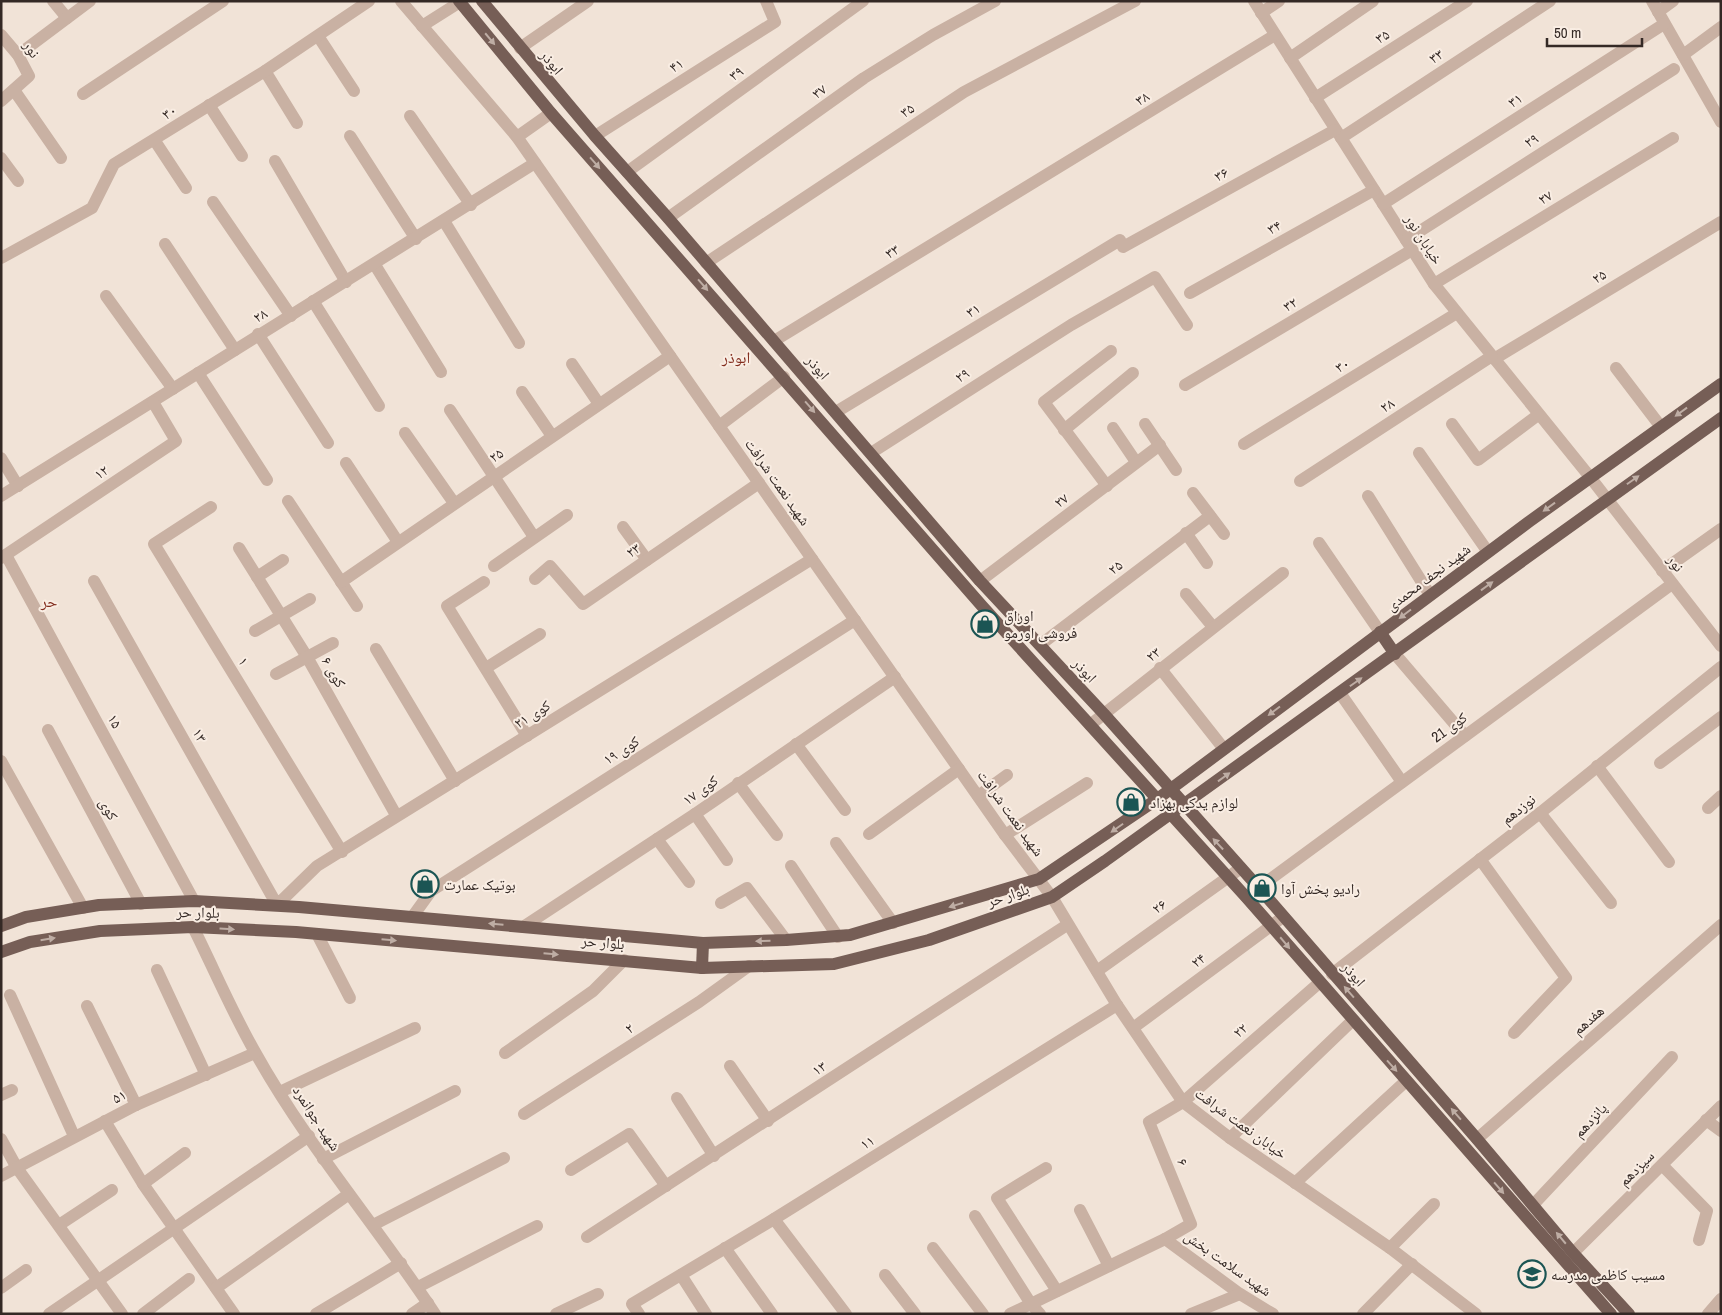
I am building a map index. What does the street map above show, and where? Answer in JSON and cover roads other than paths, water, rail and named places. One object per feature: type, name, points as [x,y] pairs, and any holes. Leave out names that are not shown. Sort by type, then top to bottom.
[{"type":"main road","name":"ابوذر","points":[[482,1],[594,136],[668,218],[980,581],[1104,714],[1259,888],[1477,1139],[1573,1253],[1629,1314]]},
{"type":"main road","points":[[460,2],[551,113],[784,377],[982,606],[1246,897],[1352,1021],[1611,1314]]},
{"type":"main road","name":"شهید نجف محمدی","points":[[1156,800],[1488,552],[1721,384]]},
{"type":"main road","points":[[1171,816],[1606,499],[1721,418]]},
{"type":"main road","points":[[982,606],[994,596]]},
{"type":"main road","points":[[1380,632],[1395,654]]},
{"type":"main road","name":"بلوار حر","points":[[1,926],[26,917],[83,908],[194,901],[413,916],[704,943],[838,937],[893,923],[1039,879],[1156,800]]},
{"type":"main road","name":"بلوار حر","points":[[1,952],[30,942],[100,931],[193,927],[317,934],[702,968],[834,964],[929,940],[1052,897],[1171,816]]},
{"type":"main road","points":[[702,968],[704,943]]},
{"type":"street","points":[[53,1],[67,18]]},
{"type":"street","points":[[18,55],[90,1]]},
{"type":"street","points":[[83,94],[223,1]]},
{"type":"street","name":"۳۰","points":[[1,258],[92,208],[114,164],[155,141],[209,105],[265,72],[369,1]]},
{"type":"street","name":"شهید نعمت شرافت","points":[[401,1],[517,137],[1005,835],[1052,897]]},
{"type":"street","points":[[520,48],[588,1]]},
{"type":"street","name":"۴۱","points":[[594,136],[775,22],[766,1]]},
{"type":"street","name":"۳۹","points":[[627,172],[863,1]]},
{"type":"street","name":"۳۷","points":[[668,218],[864,78],[933,35],[995,1]]},
{"type":"street","name":"۳۵","points":[[706,263],[964,92],[1135,1]]},
{"type":"street","name":"خیابان نور","points":[[1254,1],[1434,284],[1590,477]]},
{"type":"street","points":[[1261,13],[1279,1]]},
{"type":"street","points":[[1290,58],[1373,1]]},
{"type":"street","name":"۳۵","points":[[1315,98],[1467,1]]},
{"type":"street","name":"۳۳","points":[[1338,134],[1550,1]]},
{"type":"street","name":"۳۱","points":[[1383,204],[1673,1]]},
{"type":"street","points":[[422,26],[460,2]]},
{"type":"street","points":[[1658,12],[1721,122]]},
{"type":"street","points":[[1683,55],[1721,27]]},
{"type":"street","name":"۳۸","points":[[1026,188],[1275,35]]},
{"type":"street","name":"نور","points":[[1,101],[30,76],[18,55],[2,36]]},
{"type":"street","points":[[318,36],[354,91]]},
{"type":"street","name":"۲۹","points":[[1409,245],[1674,69]]},
{"type":"street","points":[[265,72],[297,123]]},
{"type":"street","points":[[14,90],[61,158]]},
{"type":"street","points":[[209,105],[242,156]]},
{"type":"street","points":[[517,137],[551,113]]},
{"type":"street","points":[[410,116],[471,205]]},
{"type":"street","name":"۳۶","points":[[1123,247],[1338,134]]},
{"type":"street","points":[[350,136],[416,239]]},
{"type":"street","name":"۲۷","points":[[1434,284],[1673,138]]},
{"type":"street","points":[[155,141],[186,188]]},
{"type":"street","points":[[1,158],[18,181]]},
{"type":"street","points":[[275,162],[346,282]]},
{"type":"street","name":"۲۸","points":[[1,496],[153,402],[258,334],[375,265],[535,163]]},
{"type":"street","name":"۳۳","points":[[774,341],[1026,188]]},
{"type":"street","name":"۳۴","points":[[1190,293],[1374,190]]},
{"type":"street","points":[[214,202],[291,316]]},
{"type":"street","points":[[444,221],[519,344]]},
{"type":"street","name":"۲۵","points":[[1493,358],[1721,222]]},
{"type":"street","name":"۳۱","points":[[836,412],[1120,240],[1123,247]]},
{"type":"street","points":[[165,244],[235,350]]},
{"type":"street","name":"۳۲","points":[[1185,385],[1409,245]]},
{"type":"street","points":[[375,265],[441,372]]},
{"type":"street","name":"۲۹","points":[[871,453],[1071,324],[1155,276],[1188,325]]},
{"type":"street","points":[[106,296],[173,389]]},
{"type":"street","points":[[313,301],[379,406]]},
{"type":"street","name":"۳۰","points":[[1244,444],[1457,313]]},
{"type":"street","points":[[258,334],[328,443]]},
{"type":"street","points":[[1107,486],[1044,402],[1111,351]]},
{"type":"street","name":"۲۵","points":[[341,582],[670,356]]},
{"type":"street","name":"۲۸","points":[[1300,481],[1493,358]]},
{"type":"street","points":[[572,364],[599,404]]},
{"type":"street","points":[[1616,368],[1661,427]]},
{"type":"street","points":[[198,373],[267,480]]},
{"type":"street","points":[[1064,430],[1134,373]]},
{"type":"street","points":[[719,426],[784,377]]},
{"type":"street","points":[[522,392],[552,436]]},
{"type":"street","name":"۱۲","points":[[4,557],[176,441],[153,402]]},
{"type":"street","points":[[450,410],[534,537]]},
{"type":"street","points":[[1452,424],[1478,460],[1538,415]]},
{"type":"street","points":[[1145,424],[1176,470]]},
{"type":"street","points":[[1113,428],[1136,462]]},
{"type":"street","points":[[405,433],[454,503]]},
{"type":"street","name":"۲۷","points":[[980,581],[1136,462],[1160,446]]},
{"type":"street","points":[[1420,453],[1488,552]]},
{"type":"street","points":[[1,458],[18,486]]},
{"type":"street","points":[[346,463],[398,542]]},
{"type":"street","name":"نور","points":[[1590,477],[1721,646]]},
{"type":"street","name":"۲۳","points":[[535,578],[550,566],[583,604],[759,483]]},
{"type":"street","points":[[1193,493],[1224,534]]},
{"type":"street","points":[[1368,496],[1430,595]]},
{"type":"street","points":[[288,501],[357,606]]},
{"type":"street","name":"۱","points":[[211,507],[154,544],[342,852]]},
{"type":"street","points":[[494,566],[567,515]]},
{"type":"street","name":"۲۵","points":[[1040,645],[1210,516]]},
{"type":"street","points":[[623,527],[647,560]]},
{"type":"street","points":[[1662,571],[1721,529]]},
{"type":"street","points":[[1186,533],[1207,563]]},
{"type":"street","points":[[1319,543],[1380,632]]},
{"type":"street","name":"کوی ۶","points":[[239,548],[307,657],[396,815]]},
{"type":"street","name":"۱۵","points":[[4,557],[194,901]]},
{"type":"street","name":"کوی ۲۱","points":[[277,906],[317,866],[342,852],[396,815],[812,559]]},
{"type":"street","points":[[257,576],[283,560]]},
{"type":"street","name":"۲۳","points":[[1090,725],[1160,668],[1283,574]]},
{"type":"street","name":"۱۳","points":[[94,581],[277,906]]},
{"type":"street","points":[[484,582],[447,606],[527,736]]},
{"type":"street","name":"کوی 21","points":[[1246,897],[1672,584]]},
{"type":"street","points":[[1186,594],[1213,627]]},
{"type":"street","points":[[255,632],[310,599]]},
{"type":"street","name":"کوی ۱۹","points":[[413,916],[431,891],[855,620]]},
{"type":"street","points":[[486,668],[540,634]]},
{"type":"street","points":[[276,674],[332,643]]},
{"type":"street","points":[[376,649],[455,780]]},
{"type":"street","points":[[1395,654],[1465,736]]},
{"type":"street","name":"نوزدهم","points":[[1332,974],[1540,813],[1721,667]]},
{"type":"street","points":[[1160,668],[1224,749]]},
{"type":"street","name":"کوی ۱۷","points":[[523,926],[695,814],[738,782],[895,677]]},
{"type":"street","points":[[1340,693],[1402,782]]},
{"type":"street","points":[[1660,763],[1721,717]]},
{"type":"street","name":"کوی","points":[[48,730],[141,904]]},
{"type":"street","points":[[796,744],[845,810]]},
{"type":"street","points":[[1,761],[83,908]]},
{"type":"street","points":[[1597,766],[1669,862]]},
{"type":"street","points":[[869,834],[959,769]]},
{"type":"street","points":[[978,796],[1007,775]]},
{"type":"street","points":[[738,782],[778,835]]},
{"type":"street","points":[[1005,835],[1087,783]]},
{"type":"street","points":[[1708,808],[1721,796]]},
{"type":"street","points":[[1540,813],[1611,903]]},
{"type":"street","points":[[695,814],[727,860]]},
{"type":"street","points":[[657,839],[689,882]]},
{"type":"street","points":[[836,843],[893,923]]},
{"type":"street","points":[[1480,859],[1566,978],[1514,1033]]},
{"type":"street","points":[[792,866],[838,937]]},
{"type":"street","name":"۲۶","points":[[1097,971],[1241,868]]},
{"type":"street","points":[[721,903],[747,888],[786,940]]},
{"type":"street","name":"خیابان نعمت شرافت","points":[[1052,897],[1067,925],[1117,1005],[1183,1102],[1230,1138],[1390,1248],[1476,1314]]},
{"type":"street","name":"۲۴","points":[[1133,1028],[1283,917]]},
{"type":"street","name":"۱۳","points":[[587,1237],[1067,925]]},
{"type":"street","name":"هفدهم","points":[[1477,1139],[1721,925]]},
{"type":"street","name":"شهید جوانمرد","points":[[193,927],[255,1053],[323,1159],[401,1263],[432,1308]]},
{"type":"street","points":[[317,934],[350,998]]},
{"type":"street","points":[[505,1053],[593,991],[624,960]]},
{"type":"street","name":"۲","points":[[524,1114],[699,1002],[749,966]]},
{"type":"street","points":[[157,970],[206,1075]]},
{"type":"street","name":"۲۲","points":[[1183,1102],[1319,983]]},
{"type":"street","points":[[10,994],[74,1136]]},
{"type":"street","name":"۱۱","points":[[636,1309],[681,1275],[1117,1005]]},
{"type":"street","points":[[87,1006],[136,1105]]},
{"type":"street","points":[[1230,1138],[1352,1021]]},
{"type":"street","points":[[280,1092],[415,1028]]},
{"type":"street","name":"۵۱","points":[[1,1176],[136,1105],[255,1053]]},
{"type":"street","name":"پانزدهم","points":[[1532,1205],[1672,1057]]},
{"type":"street","points":[[730,1066],[768,1121]]},
{"type":"street","points":[[1295,1183],[1406,1081]]},
{"type":"street","points":[[323,1159],[455,1091]]},
{"type":"street","points":[[677,1098],[714,1156]]},
{"type":"street","name":"۶","points":[[1165,1239],[1191,1224],[1149,1122],[1183,1102]]},
{"type":"street","name":"سیزدهم","points":[[1573,1253],[1721,1106]]},
{"type":"street","points":[[1706,1120],[1721,1131]]},
{"type":"street","points":[[105,1121],[143,1184],[234,1314]]},
{"type":"street","points":[[571,1170],[629,1134],[666,1186]]},
{"type":"street","points":[[49,1314],[97,1278],[174,1230],[309,1136]]},
{"type":"street","points":[[1,1139],[17,1168],[122,1314]]},
{"type":"street","points":[[143,1184],[185,1153]]},
{"type":"street","points":[[373,1225],[504,1158]]},
{"type":"street","points":[[1662,1165],[1707,1211],[1699,1240]]},
{"type":"street","points":[[1046,1168],[997,1198],[1057,1291]]},
{"type":"street","points":[[59,1225],[112,1190]]},
{"type":"street","points":[[216,1288],[349,1194]]},
{"type":"street","points":[[1390,1248],[1434,1204]]},
{"type":"street","points":[[1080,1210],[1109,1266]]},
{"type":"street","points":[[975,1216],[1031,1304],[1040,1314]]},
{"type":"street","points":[[774,1218],[846,1314]]},
{"type":"street","points":[[418,1287],[537,1226]]},
{"type":"street","points":[[1010,1314],[1165,1239]]},
{"type":"street","name":"شهید سلامت بخش","points":[[1165,1239],[1240,1294],[1273,1314]]},
{"type":"street","points":[[725,1248],[772,1314]]},
{"type":"street","points":[[933,1248],[983,1314]]},
{"type":"street","points":[[316,1314],[401,1263]]},
{"type":"street","points":[[1363,1314],[1412,1264]]},
{"type":"street","points":[[1,1288],[26,1270]]},
{"type":"street","points":[[885,1274],[915,1314]]},
{"type":"street","points":[[681,1275],[706,1314]]},
{"type":"street","points":[[143,1314],[189,1280]]},
{"type":"street","points":[[556,1314],[598,1294]]},
{"type":"street","points":[[1191,1314],[1240,1294]]},
{"type":"street","points":[[1708,1314],[1721,1299]]},
{"type":"street","points":[[412,1314],[432,1308]]},
{"type":"place","name":"اوراق فروشی اورمو","points":[[985,624]]},
{"type":"place","name":"لوازم یدکی بهزاد","points":[[1131,802]]},
{"type":"place","name":"بوتیک عمارت","points":[[425,884]]},
{"type":"place","name":"رادیو پخش آوا","points":[[1262,888]]},
{"type":"place","name":"مسیب کاظمی مدرسه","points":[[1532,1274]]},
{"type":"district","name":"ابوذر","points":[[736,357]]},
{"type":"district","name":"حر","points":[[49,601]]}]
